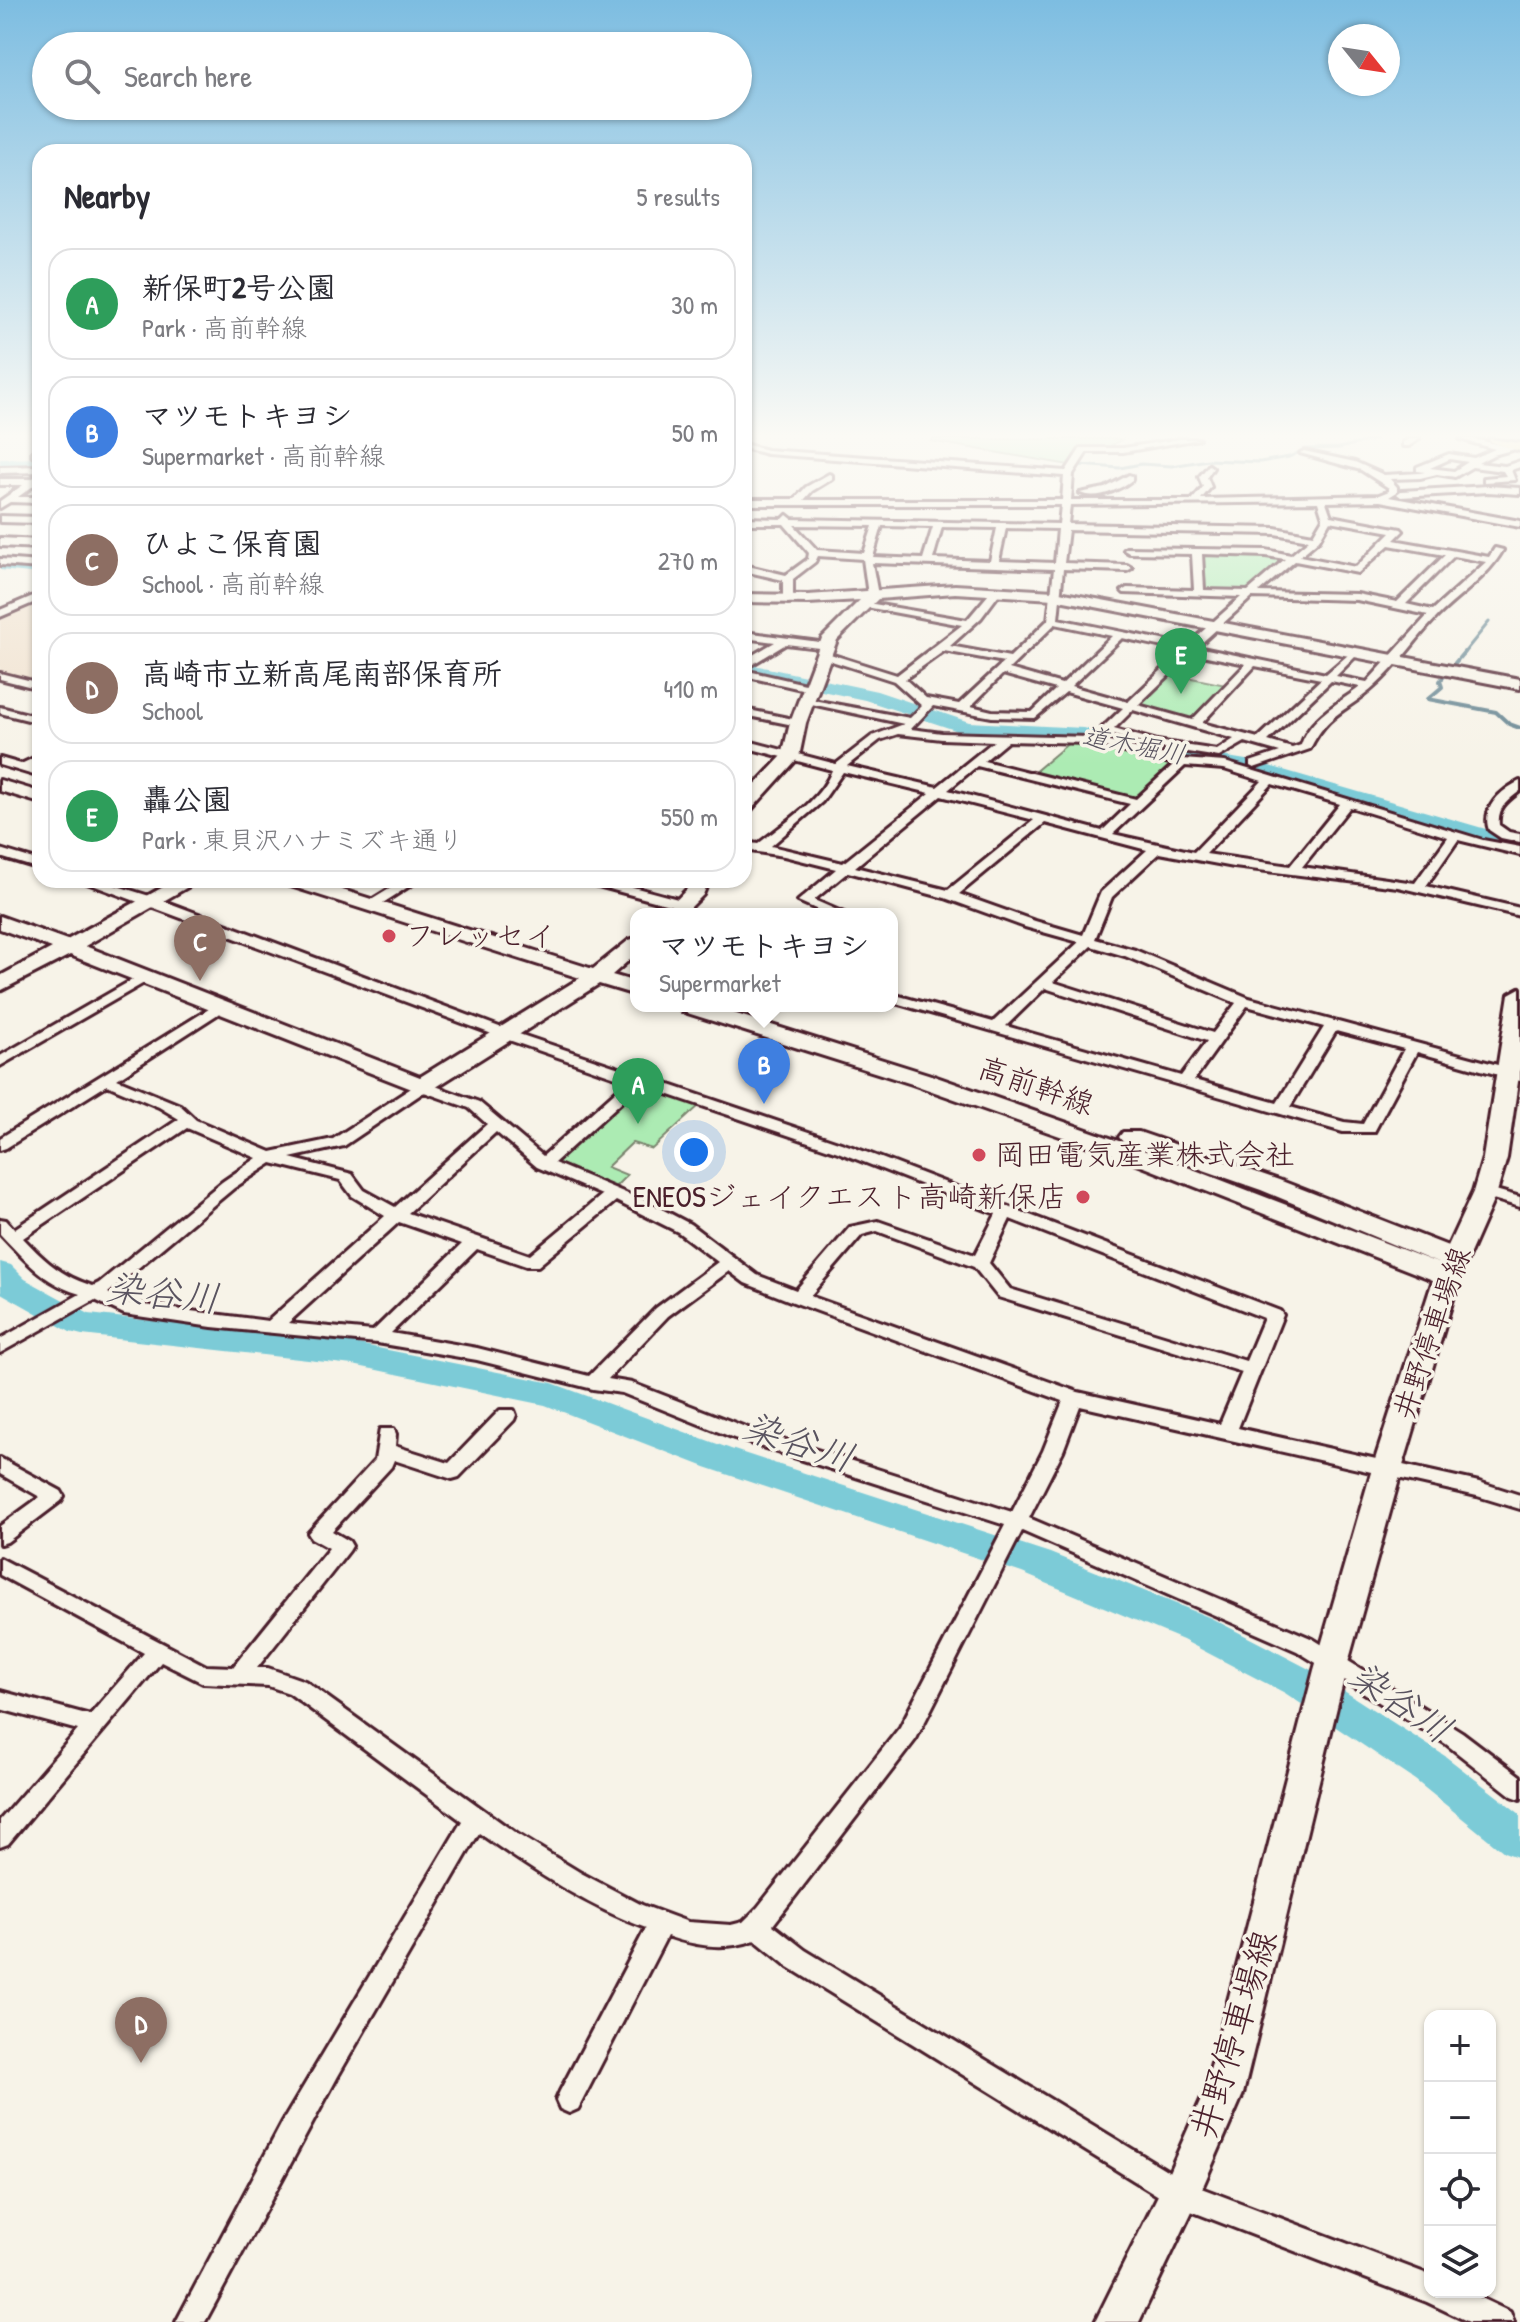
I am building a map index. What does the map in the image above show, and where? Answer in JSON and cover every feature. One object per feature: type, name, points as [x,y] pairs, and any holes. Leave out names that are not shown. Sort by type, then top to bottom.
[{"type":"street","points":[[809,547],[814,553],[927,562],[1127,568]]},
{"type":"street","points":[[752,797],[790,757],[798,723],[830,638],[869,600],[868,558],[871,547]]},
{"type":"street","points":[[927,562],[931,547]]},
{"type":"street","points":[[994,563],[997,547]]},
{"type":"street","points":[[966,709],[963,707],[1053,621],[1060,547]]},
{"type":"street","points":[[1243,738],[1219,754],[1156,744],[1106,730],[1214,625],[1306,547]]},
{"type":"street","points":[[1127,591],[1129,550],[1266,553],[1358,570],[1382,547]]},
{"type":"street","points":[[1254,764],[1306,747],[1307,737],[1324,720],[1370,686],[1435,613],[1496,555],[1419,547]]},
{"type":"street","points":[[1197,552],[1199,593]]},
{"type":"street","points":[[752,570],[788,578],[812,560],[814,553]]},
{"type":"street","points":[[1399,606],[1452,553]]},
{"type":"street","points":[[0,562],[32,564]]},
{"type":"street","points":[[0,569],[32,571]]},
{"type":"street","points":[[788,578],[788,600]]},
{"type":"street","points":[[898,679],[986,608],[997,590]]},
{"type":"street","points":[[752,601],[869,600],[997,590],[1054,595],[1520,684]]},
{"type":"street","points":[[1109,605],[1127,591],[1347,596],[1435,613]]},
{"type":"street","points":[[1,613],[32,599]]},
{"type":"street","points":[[869,600],[967,623]]},
{"type":"street","points":[[1053,621],[1370,686]]},
{"type":"street","points":[[752,636],[825,651],[898,679],[928,706],[926,712],[912,722],[876,738],[839,767],[839,772],[825,792],[760,849]]},
{"type":"street","points":[[923,701],[992,714],[1035,715],[1118,636]]},
{"type":"street","points":[[752,661],[782,642]]},
{"type":"street","points":[[941,647],[1011,660]]},
{"type":"street","points":[[1261,742],[1355,652]]},
{"type":"street","points":[[1195,724],[1253,662]]},
{"type":"street","points":[[1000,670],[1292,751]]},
{"type":"street","points":[[752,675],[810,689],[912,722]]},
{"type":"street","points":[[0,676],[32,684]]},
{"type":"street","points":[[0,710],[32,718]]},
{"type":"street","points":[[752,714],[798,723]]},
{"type":"street","points":[[895,730],[942,736],[1088,740],[1182,762],[1225,766],[1455,836],[1520,851]]},
{"type":"street","points":[[823,908],[805,901],[1007,736]]},
{"type":"street","points":[[752,745],[1156,849],[1418,888],[1520,912]]},
{"type":"street","points":[[0,761],[32,771]]},
{"type":"street","points":[[22,768],[32,762]]},
{"type":"street","points":[[974,762],[1139,803]]},
{"type":"street","points":[[1105,835],[1182,762]]},
{"type":"street","points":[[0,773],[32,783]]},
{"type":"street","points":[[1196,857],[1270,779]]},
{"type":"street","points":[[0,785],[32,795]]},
{"type":"street","points":[[1520,785],[1495,804],[1491,815],[1493,827],[1505,835],[1520,838]]},
{"type":"street","points":[[1293,870],[1347,803]]},
{"type":"street","points":[[950,895],[1043,819]]},
{"type":"street","points":[[1418,888],[1455,836]]},
{"type":"street","points":[[752,848],[950,895],[1087,942],[1130,953],[1244,1001],[1514,1075]]},
{"type":"street","points":[[996,1027],[1087,942],[1106,895],[1156,849]]},
{"type":"street","points":[[0,853],[32,863]]},
{"type":"street","points":[[110,888],[505,1034],[844,1149],[1274,1315],[1227,1431]]},
{"type":"street","points":[[0,985],[175,888]]},
{"type":"street","points":[[316,888],[602,971],[630,973]]},
{"type":"street","points":[[370,905],[394,888]]},
{"type":"street","points":[[405,888],[602,971],[630,986]]},
{"type":"street","points":[[615,888],[672,908]]},
{"type":"street","points":[[680,908],[697,888]]},
{"type":"street","points":[[0,922],[474,1105],[543,1164],[684,1228],[751,1279],[799,1298],[1074,1398],[1227,1431],[1520,1502]]},
{"type":"street","points":[[0,1347],[95,1293],[228,1185],[269,1157],[338,1143],[602,971],[630,949]]},
{"type":"street","points":[[0,1062],[146,976]]},
{"type":"street","points":[[1043,983],[1216,1039]]},
{"type":"street","name":"井野停車場線","points":[[1116,2322],[1180,2193],[1223,2094],[1331,1666],[1387,1469],[1450,1267],[1485,1192],[1495,1158],[1514,1075],[1520,994]]},
{"type":"street","points":[[898,1000],[1343,1127],[1368,1129],[1411,1049]]},
{"type":"street","points":[[1186,1080],[1244,1001]]},
{"type":"street","points":[[0,1145],[222,1007]]},
{"type":"street","name":"高前幹線","points":[[708,1012],[920,1079],[1450,1267]]},
{"type":"street","name":"高前幹線","points":[[757,1012],[932,1068],[1270,1185],[1450,1267]]},
{"type":"street","points":[[1281,1109],[1331,1027]]},
{"type":"street","points":[[107,1079],[138,1095],[173,1106],[184,1112],[186,1122]]},
{"type":"street","points":[[543,1164],[638,1079]]},
{"type":"street","points":[[186,1122],[269,1157],[346,1177],[358,1193],[396,1215],[532,1262],[614,1194]]},
{"type":"street","points":[[186,1122],[6,1230],[40,1266],[63,1283],[95,1293],[124,1308],[377,1337],[477,1354],[593,1383],[625,1387],[741,1433],[1014,1524],[1252,1619],[1454,1738],[1520,1789]]},
{"type":"street","points":[[272,1327],[495,1125]]},
{"type":"street","points":[[1485,1192],[1520,1202]]},
{"type":"street","points":[[980,1263],[1006,1211]]},
{"type":"street","points":[[799,1298],[856,1231],[878,1226],[980,1263],[1004,1293],[1252,1369]]},
{"type":"street","points":[[377,1337],[474,1242]]},
{"type":"street","points":[[593,1383],[662,1312],[730,1262]]},
{"type":"street","points":[[0,1566],[203,1674],[268,1677],[297,1687],[476,1818],[567,1879],[661,1923],[716,1937],[745,1933],[757,1927],[908,1733],[1053,1451],[1074,1398]]},
{"type":"street","points":[[238,1676],[342,1546],[318,1533],[384,1462],[386,1444],[401,1453],[452,1472],[507,1415]]},
{"type":"street","points":[[0,1465],[54,1496],[0,1537]]},
{"type":"street","points":[[0,1837],[158,1651]]},
{"type":"street","points":[[0,1700],[96,1726]]},
{"type":"street","points":[[190,2322],[352,2022],[476,1818]]},
{"type":"street","points":[[569,2100],[661,1923]]},
{"type":"street","points":[[757,1927],[796,1958],[1180,2193],[1424,2287]]},
{"type":"street","points":[[1450,2298],[1500,2322]]},
{"type":"shaded area","points":[[32,602],[32,681],[0,673],[0,616]]},
{"type":"green space","points":[[1201,554],[1261,554],[1286,559],[1246,593],[1203,590]]},
{"type":"green space","points":[[1167,673],[1226,685],[1193,719],[1138,706],[1136,704]]},
{"type":"green space","points":[[1071,741],[1086,741],[1175,765],[1138,799],[1032,774]]},
{"type":"green space","points":[[644,1086],[700,1105],[652,1149],[632,1143],[607,1167],[627,1175],[613,1189],[553,1163],[636,1088]]},
{"type":"waterway","name":"道木堀川","points":[[0,565],[32,568]]},
{"type":"waterway","points":[[1463,654],[1489,622]]},
{"type":"waterway","points":[[1464,652],[1440,681],[1442,687],[1428,699],[1496,712],[1509,724],[1520,728]]},
{"type":"waterway","name":"道木堀川","points":[[752,671],[870,695],[967,728],[1083,734],[1154,751],[1252,768],[1520,846]]},
{"type":"waterway","name":"染谷川","points":[[0,1272],[13,1286],[82,1324],[353,1354],[552,1395],[718,1458],[1036,1563],[1197,1629],[1299,1682],[1430,1768],[1520,1839]]},
{"type":"place","name":"轟公園","points":[[1181,694]]},
{"type":"place","name":"フレッセイ","points":[[389,936]]},
{"type":"place","name":"ひよこ保育園","points":[[200,981]]},
{"type":"place","name":"マツモトキヨシ","points":[[764,1104]]},
{"type":"place","name":"新保町2号公園","points":[[638,1124]]},
{"type":"place","name":"岡田電気産業株式会社","points":[[979,1155]]},
{"type":"place","name":"ENEOSジェイクエスト高崎新保店","points":[[1083,1197]]},
{"type":"place","name":"高崎市立新高尾南部保育所","points":[[141,2063]]}]
